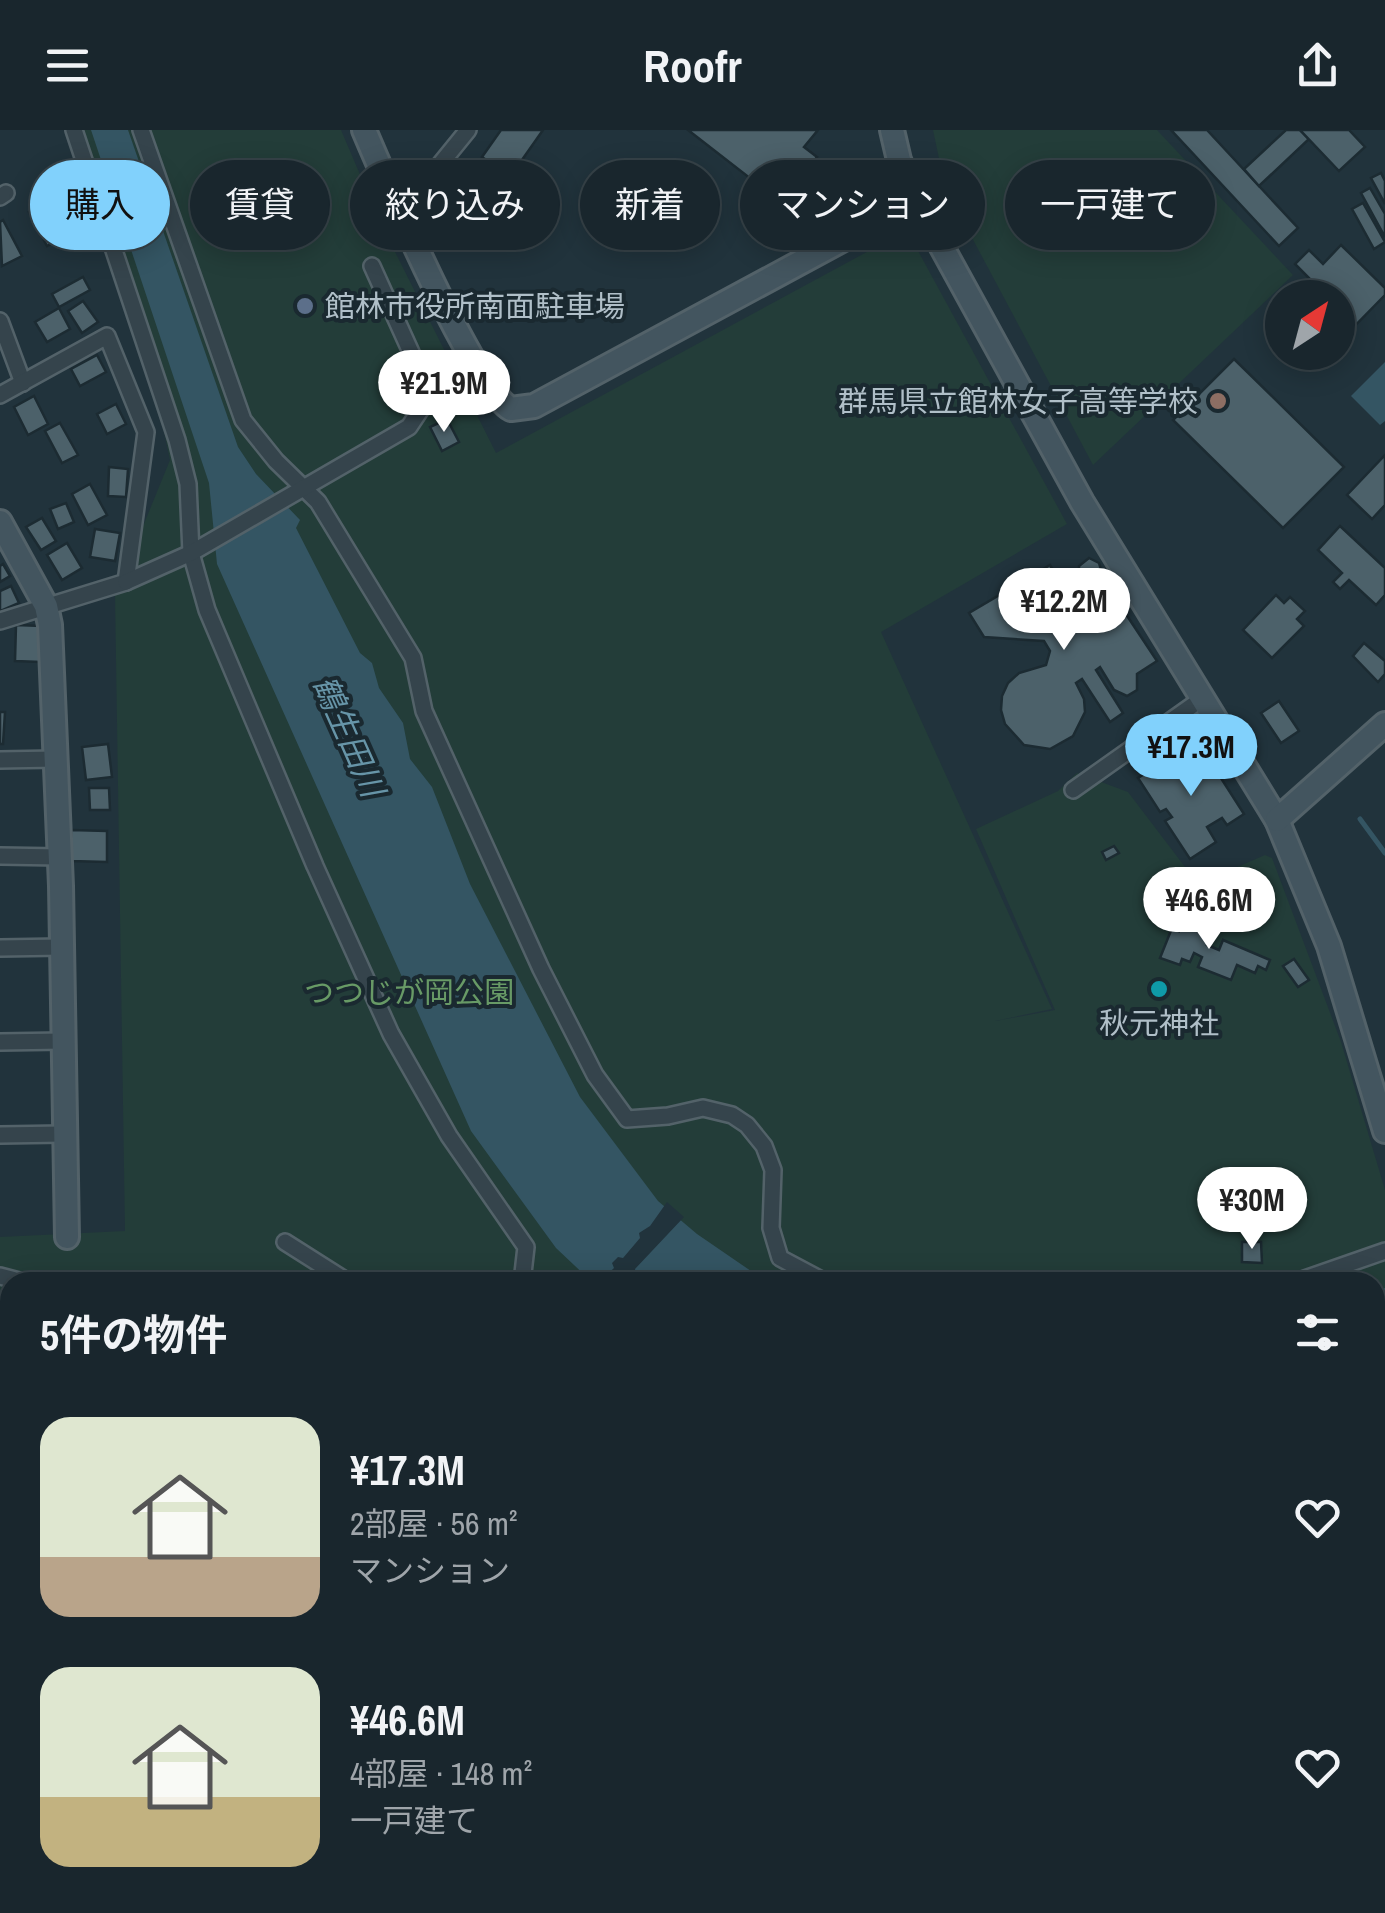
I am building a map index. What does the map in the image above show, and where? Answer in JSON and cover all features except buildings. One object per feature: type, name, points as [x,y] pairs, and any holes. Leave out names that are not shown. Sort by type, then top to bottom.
[{"type":"street","points":[[74,130],[177,440],[188,484],[207,610],[391,1034],[449,1136],[526,1247],[523,1272]]},
{"type":"street","points":[[141,130],[244,420],[298,492],[318,502],[413,658],[424,710],[542,972],[595,1074],[626,1119],[704,1108],[732,1115],[747,1124],[764,1146],[773,1170],[771,1228],[780,1258],[806,1272]]},
{"type":"street","points":[[364,130],[377,160]]},
{"type":"street","points":[[444,160],[468,130]]},
{"type":"street","points":[[892,130],[899,160]]},
{"type":"street","points":[[420,250],[492,392],[503,405],[523,410],[822,250]]},
{"type":"street","points":[[943,250],[1082,502],[1278,820],[1329,946],[1385,1132]]},
{"type":"street","points":[[0,621],[126,582],[196,550],[409,427],[422,406],[425,389],[421,372],[372,266]]},
{"type":"street","points":[[0,321],[23,383]]},
{"type":"street","points":[[0,396],[108,336],[146,432],[126,582]]},
{"type":"street","points":[[0,522],[46,606],[60,857],[67,1237]]},
{"type":"street","points":[[1073,790],[1204,698]]},
{"type":"street","points":[[1278,820],[1385,724]]},
{"type":"street","points":[[0,760],[56,759]]},
{"type":"street","points":[[0,856],[60,857]]},
{"type":"street","points":[[0,948],[62,947]]},
{"type":"street","points":[[0,1042],[63,1041]]},
{"type":"street","points":[[0,1135],[64,1134]]},
{"type":"street","points":[[284,1242],[332,1272]]},
{"type":"street","points":[[1325,1272],[1385,1251]]},
{"type":"green space","name":"つつじが岡公園","points":[[66,130],[341,130],[354,160],[350,160],[350,250],[394,250],[496,453],[870,250],[918,250],[1067,524],[881,632],[1052,1009],[995,1021],[1055,1010],[976,829],[1058,791],[1077,773],[1128,792],[1198,884],[1265,855],[1272,858],[1341,1042],[1385,1190],[1385,1272],[0,1272],[0,1237],[125,1231],[115,595],[170,460],[161,417],[106,250],[170,250],[170,160],[76,160]]},
{"type":"green space","points":[[933,130],[1157,130],[1185,160],[1005,160],[1005,250],[1215,250],[1215,192],[1293,275],[1288,280],[1265,280],[1265,302],[1093,465],[979,250],[985,250],[985,160],[939,160]]},
{"type":"water","points":[[91,130],[128,130],[138,160],[101,160]]},
{"type":"water","name":"鶴生田川","points":[[131,250],[170,250],[238,447],[256,474],[300,520],[296,528],[360,653],[372,663],[379,688],[403,723],[410,759],[432,787],[470,884],[580,1097],[658,1201],[752,1272],[581,1272],[556,1248],[471,1131],[217,564],[209,483]]},
{"type":"water","points":[[1385,362],[1385,421],[1380,425],[1351,396]]},
{"type":"pier","points":[[667,1202],[684,1217],[636,1272],[610,1272],[614,1268],[612,1263],[623,1258],[640,1238],[639,1233],[650,1226]]},
{"type":"waterway","points":[[1360,819],[1385,853]]},
{"type":"place","name":"館林市役所南面駐車場","points":[[305,306]]},
{"type":"place","name":"群馬県立館林女子高等学校","points":[[1218,401]]},
{"type":"place","name":"秋元神社","points":[[1159,989]]}]
